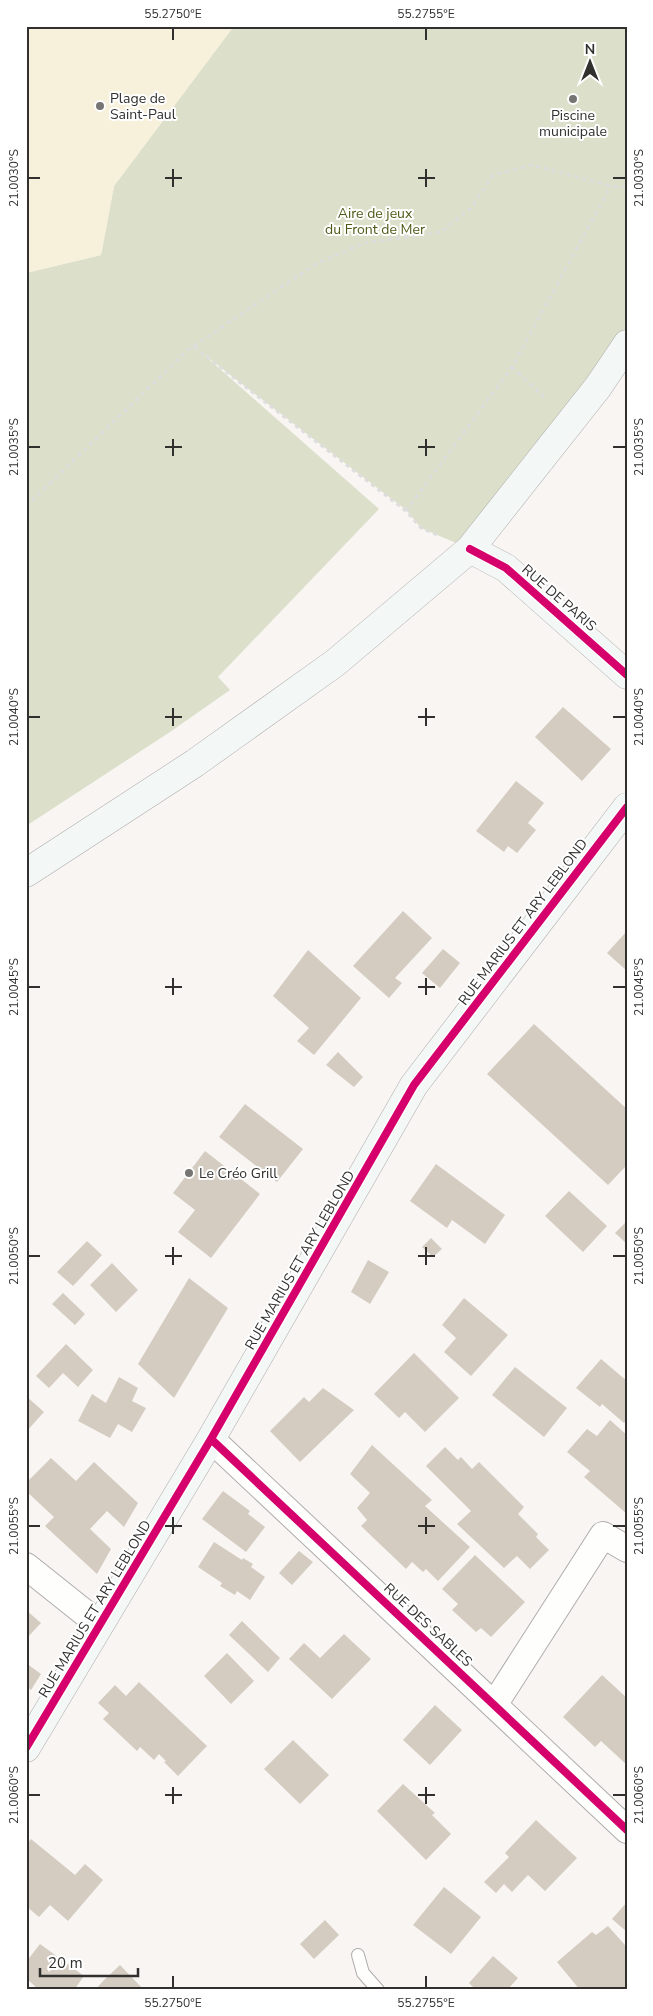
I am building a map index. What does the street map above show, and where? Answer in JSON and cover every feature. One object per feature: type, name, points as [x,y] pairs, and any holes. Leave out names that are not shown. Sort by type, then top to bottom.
[{"type":"street","points":[[26,873],[195,763],[343,657],[470,549],[571,420],[627,344]]},
{"type":"street","name":"RUE DE PARIS","points":[[470,549],[506,568],[627,675]]},
{"type":"street","name":"RUE MARIUS ET ARY LEBLOND","points":[[26,1748],[211,1439],[414,1085],[627,807]]},
{"type":"street","name":"RUE DES SABLES","points":[[211,1439],[627,1830]]},
{"type":"street","points":[[494,1705],[603,1535],[627,1549]]},
{"type":"street","points":[[26,1566],[100,1625]]},
{"type":"lane","points":[[358,1955],[363,1973],[378,1990]]},
{"type":"path","points":[[26,506],[188,349],[316,264],[364,243],[441,232],[471,208],[493,175],[532,166],[611,186],[627,187]]},
{"type":"path","points":[[406,510],[512,366],[611,186]]},
{"type":"path","points":[[194,347],[406,510],[421,528]]},
{"type":"path","points":[[512,366],[571,420]]},
{"type":"green space","name":"Aire de jeux du Front de Mer","points":[[234,26],[627,26],[627,344],[470,549],[421,528],[406,510],[203,354],[379,509],[218,677],[230,690],[170,732],[26,826],[26,273],[101,255],[114,186]]},
{"type":"sand","name":"Plage de Saint-Paul","points":[[26,26],[234,26],[114,186],[101,255],[26,273]]},
{"type":"building","points":[[563,707],[611,749],[582,781],[535,737]]},
{"type":"building","points":[[516,781],[544,803],[528,823],[536,830],[517,853],[508,846],[504,852],[476,831]]},
{"type":"building","points":[[403,911],[432,938],[395,978],[402,983],[389,998],[353,966]]},
{"type":"building","points":[[627,931],[627,971],[607,953]]},
{"type":"building","points":[[443,949],[460,963],[440,988],[422,973]]},
{"type":"building","points":[[308,950],[361,998],[314,1055],[297,1041],[309,1028],[273,996]]},
{"type":"building","points":[[534,1024],[627,1109],[627,1165],[608,1185],[487,1074]]},
{"type":"building","points":[[338,1052],[363,1077],[354,1087],[326,1065]]},
{"type":"building","points":[[245,1104],[303,1149],[277,1182],[219,1137]]},
{"type":"building","points":[[205,1151],[260,1194],[211,1258],[178,1232],[195,1210],[173,1193]]},
{"type":"building","points":[[436,1164],[505,1215],[485,1244],[452,1220],[447,1228],[410,1201]]},
{"type":"building","points":[[569,1191],[607,1226],[583,1252],[545,1216]]},
{"type":"building","points":[[627,1221],[627,1244],[615,1233]]},
{"type":"building","points":[[431,1238],[442,1249],[433,1257],[422,1247]]},
{"type":"building","points":[[87,1241],[102,1255],[73,1286],[57,1272]]},
{"type":"building","points":[[368,1260],[389,1272],[370,1304],[351,1292]]},
{"type":"building","points":[[112,1263],[138,1290],[116,1312],[90,1285]]},
{"type":"building","points":[[189,1278],[228,1308],[174,1398],[138,1364]]},
{"type":"building","points":[[63,1293],[85,1314],[75,1325],[52,1304]]},
{"type":"building","points":[[464,1298],[508,1335],[471,1376],[444,1352],[456,1338],[442,1325]]},
{"type":"building","points":[[66,1344],[93,1370],[78,1387],[63,1373],[49,1388],[36,1376]]},
{"type":"building","points":[[414,1353],[459,1398],[425,1432],[405,1412],[399,1418],[374,1394]]},
{"type":"building","points":[[601,1359],[627,1381],[627,1419],[624,1423],[602,1404],[600,1407],[576,1388]]},
{"type":"building","points":[[515,1367],[567,1408],[544,1437],[492,1395]]},
{"type":"building","points":[[119,1377],[138,1388],[132,1401],[146,1408],[132,1432],[118,1424],[110,1438],[78,1421],[92,1394],[106,1403]]},
{"type":"building","points":[[323,1388],[354,1410],[300,1462],[270,1431],[304,1397],[309,1402]]},
{"type":"building","points":[[26,1396],[44,1412],[26,1432]]},
{"type":"building","points":[[610,1420],[627,1435],[627,1514],[584,1477],[590,1471],[567,1452],[587,1429],[597,1436]]},
{"type":"building","points":[[372,1445],[432,1500],[425,1506],[470,1547],[438,1581],[426,1569],[423,1572],[412,1562],[406,1569],[361,1526],[367,1520],[357,1508],[370,1493],[350,1474]]},
{"type":"building","points":[[445,1447],[458,1460],[461,1457],[472,1469],[479,1462],[524,1507],[518,1514],[538,1534],[536,1537],[549,1550],[530,1569],[517,1556],[504,1568],[457,1524],[471,1511],[426,1466]]},
{"type":"building","points":[[51,1458],[76,1481],[94,1462],[138,1503],[124,1527],[107,1511],[90,1529],[111,1549],[97,1574],[45,1526],[54,1517],[26,1491],[26,1483]]},
{"type":"building","points":[[223,1491],[250,1511],[248,1514],[265,1527],[246,1552],[202,1519]]},
{"type":"building","points":[[214,1542],[242,1560],[243,1558],[253,1564],[251,1567],[265,1577],[250,1600],[237,1591],[235,1595],[220,1586],[222,1583],[198,1567]]},
{"type":"building","points":[[299,1551],[313,1562],[292,1585],[279,1573]]},
{"type":"building","points":[[475,1555],[525,1602],[491,1637],[481,1628],[476,1632],[452,1610],[458,1604],[442,1589]]},
{"type":"building","points":[[26,1610],[41,1623],[26,1639]]},
{"type":"building","points":[[242,1621],[280,1658],[268,1672],[229,1635]]},
{"type":"building","points":[[344,1634],[371,1659],[332,1699],[289,1659],[304,1643],[320,1658]]},
{"type":"building","points":[[227,1653],[254,1681],[231,1704],[204,1676]]},
{"type":"building","points":[[26,1663],[41,1674],[31,1690],[26,1686]]},
{"type":"building","points":[[602,1675],[627,1698],[627,1765],[601,1741],[595,1747],[563,1717]]},
{"type":"building","points":[[139,1682],[207,1746],[178,1776],[159,1754],[154,1760],[140,1747],[137,1751],[103,1719],[109,1713],[98,1703],[115,1685],[126,1696]]},
{"type":"building","points":[[435,1705],[462,1730],[430,1765],[403,1740]]},
{"type":"building","points":[[293,1740],[329,1775],[300,1804],[264,1769]]},
{"type":"building","points":[[403,1784],[435,1813],[432,1815],[451,1834],[426,1860],[377,1811]]},
{"type":"building","points":[[536,1820],[577,1858],[545,1891],[528,1875],[512,1892],[504,1884],[496,1893],[484,1882],[509,1857],[505,1853]]},
{"type":"building","points":[[31,1839],[75,1875],[85,1864],[103,1880],[68,1921],[50,1905],[39,1917],[26,1906],[26,1845]]},
{"type":"building","points":[[444,1887],[481,1917],[451,1954],[413,1925]]},
{"type":"building","points":[[627,1902],[627,1932],[612,1919]]},
{"type":"building","points":[[325,1920],[339,1935],[314,1959],[300,1944]]},
{"type":"building","points":[[608,1926],[625,1945],[627,1944],[627,1990],[580,1990],[557,1962],[592,1932],[596,1935]]},
{"type":"building","points":[[40,1944],[84,1976],[74,1990],[39,1990],[26,1978],[26,1962]]},
{"type":"building","points":[[493,1956],[518,1978],[507,1990],[476,1990],[469,1983]]},
{"type":"building","points":[[120,1965],[144,1990],[95,1990],[103,1981]]},
{"type":"cycle path","points":[[470,549],[506,568],[627,675]]},
{"type":"cycle path","points":[[26,1748],[211,1439],[414,1085],[627,807]]},
{"type":"cycle path","points":[[211,1439],[627,1830]]},
{"type":"place","name":"Piscine municipale","points":[[573,99]]},
{"type":"place","name":"Plage de Saint-Paul","points":[[100,106]]},
{"type":"place","name":"Le Créo Grill","points":[[189,1173]]}]
